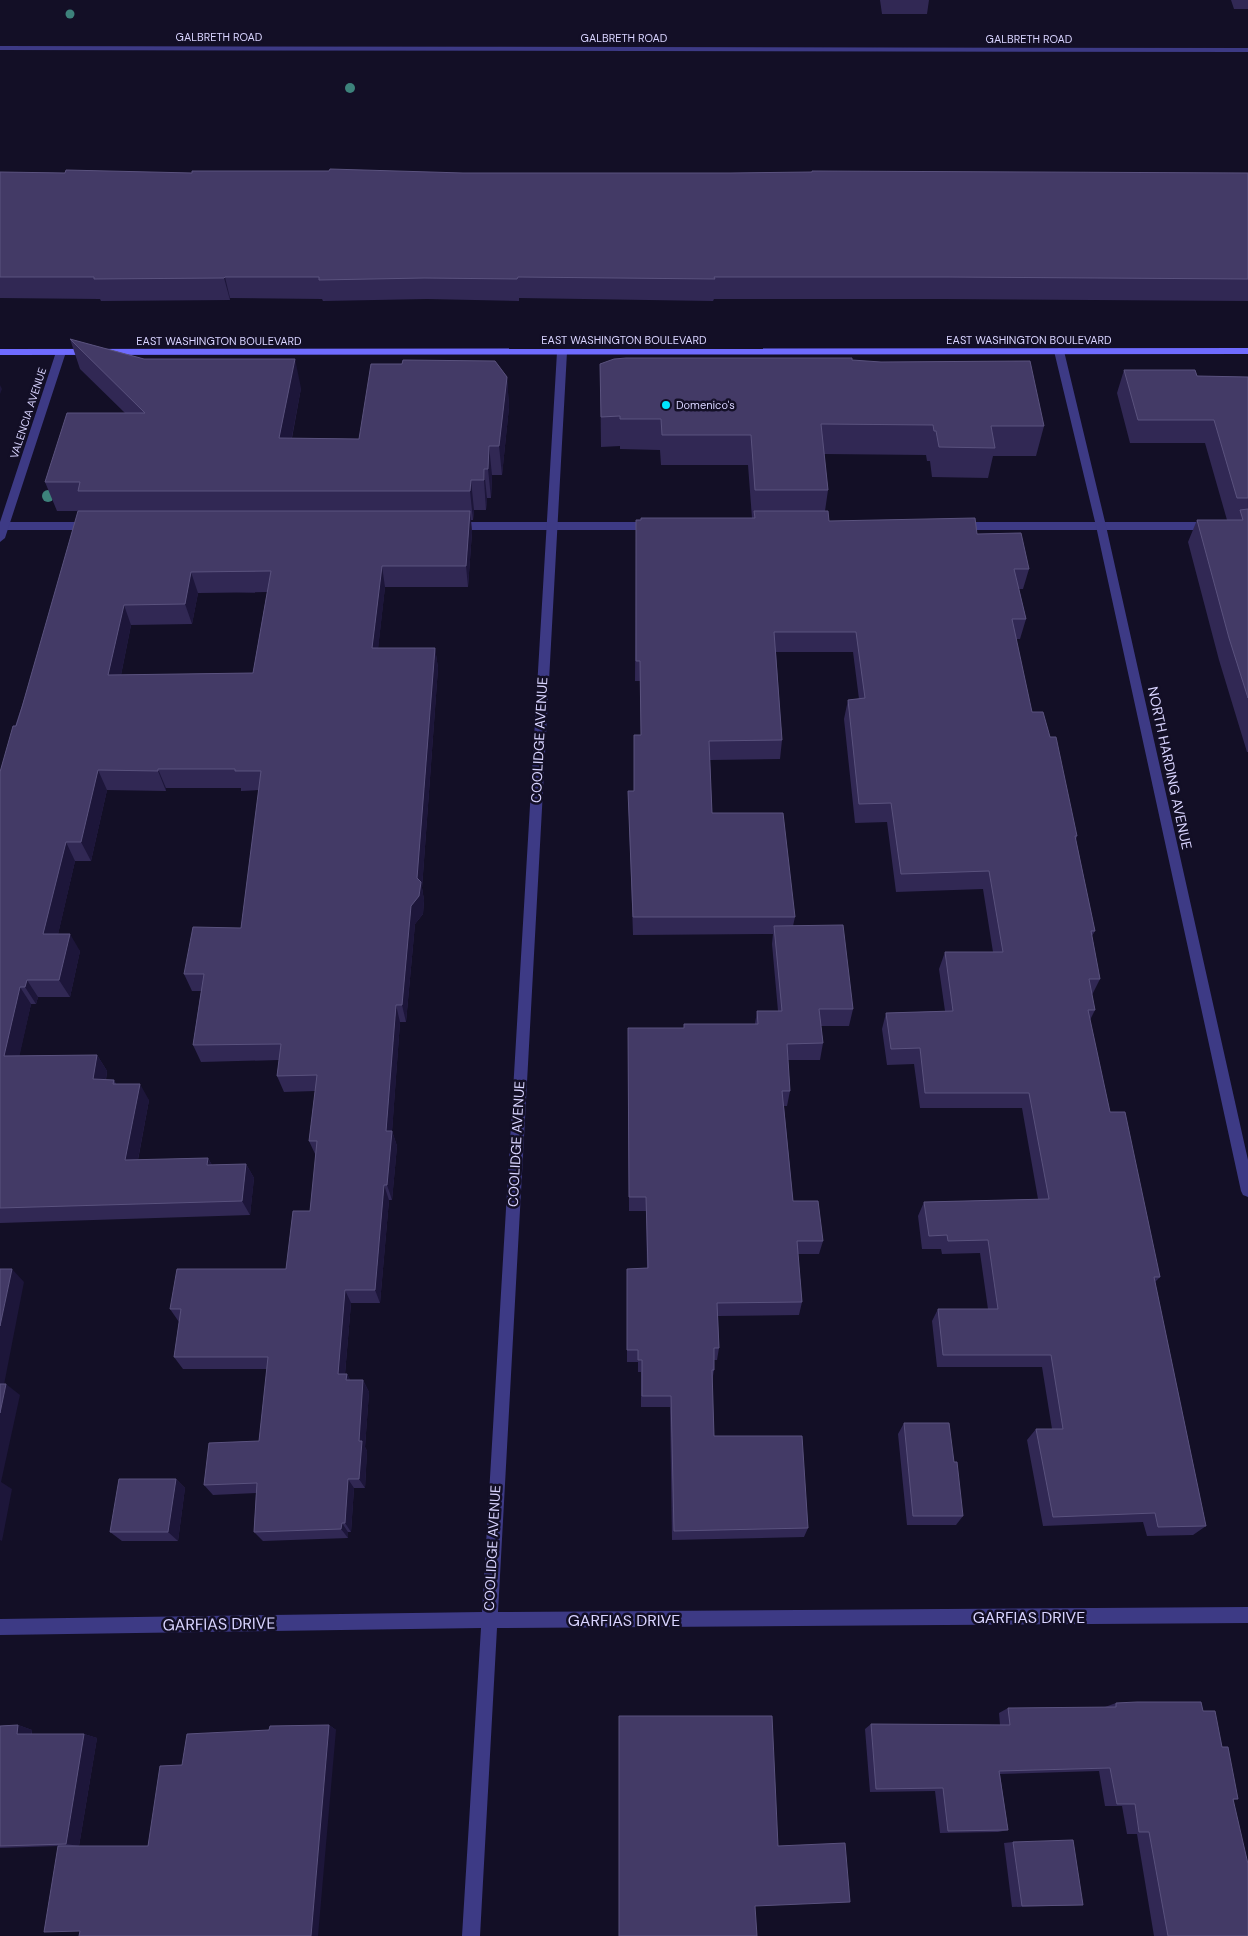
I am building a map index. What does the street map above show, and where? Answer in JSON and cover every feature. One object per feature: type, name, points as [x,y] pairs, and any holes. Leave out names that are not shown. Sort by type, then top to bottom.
[{"type":"main road","name":"EAST WASHINGTON BOULEVARD","points":[[0,352],[1248,351]]},
{"type":"street","name":"GALBRETH ROAD","points":[[0,48],[1248,50]]},
{"type":"street","name":"NORTH HARDING AVENUE","points":[[1059,351],[1101,526],[1248,1191]]},
{"type":"street","name":"VALENCIA AVENUE","points":[[0,538],[2,526],[61,352]]},
{"type":"street","name":"COOLIDGE AVENUE","points":[[471,1936],[562,352]]},
{"type":"street","points":[[2,526],[104,526]]},
{"type":"street","points":[[442,526],[662,526]]},
{"type":"street","points":[[951,526],[1218,526]]},
{"type":"street","name":"GARFIAS DRIVE","points":[[0,1628],[488,1620],[1248,1615]]},
{"type":"building","points":[[330,169],[463,173],[730,173],[812,171],[1248,173],[1248,279],[518,277],[517,279],[319,280],[319,277],[94,279],[94,277],[0,277],[0,172],[65,173],[66,170],[192,173],[192,171],[329,171]]},
{"type":"building","points":[[70,339],[144,359],[295,359],[279,438],[359,439],[371,364],[402,364],[403,360],[495,361],[507,377],[499,446],[489,446],[488,469],[484,469],[484,480],[471,480],[470,491],[78,491],[80,482],[45,482],[67,413],[145,413]]},
{"type":"building","points":[[852,358],[852,360],[881,362],[1030,361],[1044,426],[991,426],[995,448],[939,447],[933,425],[821,424],[828,490],[755,490],[751,435],[662,435],[661,419],[620,419],[620,416],[601,417],[600,364],[614,359]]},
{"type":"building","points":[[1124,370],[1195,370],[1197,376],[1248,377],[1248,498],[1237,498],[1214,420],[1138,420]]},
{"type":"building","points":[[1248,509],[1248,698],[1229,638],[1197,520],[1243,520],[1240,510]]},
{"type":"building","points":[[78,511],[470,511],[466,566],[382,566],[372,648],[435,648],[417,878],[421,882],[419,896],[411,906],[402,1005],[396,1005],[386,1131],[392,1131],[387,1185],[384,1185],[375,1290],[345,1290],[338,1374],[347,1374],[346,1380],[363,1380],[359,1441],[362,1441],[359,1479],[348,1479],[345,1523],[342,1523],[341,1529],[254,1532],[257,1483],[204,1485],[209,1443],[259,1441],[268,1357],[174,1357],[181,1309],[170,1309],[177,1269],[286,1269],[293,1211],[310,1211],[317,1141],[309,1141],[317,1075],[277,1076],[281,1044],[193,1045],[204,974],[184,974],[193,927],[241,928],[261,771],[235,771],[235,769],[98,770],[81,842],[66,842],[43,934],[70,934],[59,980],[27,980],[25,987],[20,987],[4,1056],[97,1055],[93,1079],[114,1080],[113,1084],[140,1084],[125,1160],[208,1158],[207,1165],[246,1164],[242,1201],[0,1208],[0,772],[13,726],[16,726]],"holes":[[[271,571],[253,673],[108,675],[124,605],[185,604],[191,572]]]},
{"type":"building","points":[[754,511],[828,511],[829,521],[975,518],[977,534],[1021,533],[1029,569],[1014,569],[1026,619],[1012,619],[1032,712],[1043,712],[1050,737],[1056,737],[1095,931],[1091,931],[1100,979],[1089,979],[1095,1010],[1088,1010],[1110,1112],[1125,1112],[1160,1277],[1154,1277],[1206,1526],[1158,1527],[1155,1513],[1053,1517],[1036,1429],[1063,1429],[1051,1355],[943,1355],[938,1309],[998,1309],[988,1240],[948,1241],[947,1235],[929,1236],[924,1202],[1049,1199],[1029,1093],[925,1093],[920,1048],[891,1049],[886,1013],[953,1011],[945,952],[1003,952],[989,871],[901,874],[891,803],[859,804],[848,700],[865,698],[856,632],[774,632],[782,740],[709,741],[712,813],[783,813],[795,917],[633,917],[628,791],[634,791],[634,735],[641,735],[640,661],[636,661],[636,520],[641,520],[641,518],[755,518]]},
{"type":"building","points":[[843,925],[853,1009],[819,1009],[823,1043],[787,1044],[790,1091],[782,1091],[793,1201],[818,1201],[823,1241],[797,1241],[802,1302],[717,1303],[719,1348],[714,1348],[714,1370],[712,1370],[714,1436],[802,1436],[808,1528],[674,1531],[671,1396],[642,1396],[642,1360],[638,1360],[638,1350],[627,1350],[627,1269],[648,1268],[646,1197],[629,1197],[628,1028],[684,1028],[684,1024],[758,1024],[757,1011],[782,1011],[774,926]]},
{"type":"building","points":[[0,1269],[12,1269],[0,1326]]},
{"type":"building","points":[[0,1384],[6,1384],[0,1413]]},
{"type":"building","points":[[904,1423],[949,1423],[954,1462],[957,1462],[963,1516],[913,1516]]},
{"type":"building","points":[[119,1479],[176,1479],[168,1532],[110,1532]]},
{"type":"building","points":[[1201,1702],[1203,1711],[1215,1711],[1222,1747],[1228,1747],[1238,1799],[1233,1799],[1248,1864],[1248,1936],[1168,1936],[1149,1832],[1139,1832],[1135,1804],[1117,1804],[1110,1768],[999,1771],[1008,1830],[948,1831],[943,1788],[876,1789],[871,1724],[1010,1725],[1008,1708],[1116,1707],[1116,1703]]},
{"type":"building","points":[[619,1716],[772,1716],[778,1846],[845,1843],[850,1902],[755,1906],[757,1936],[619,1936]]},
{"type":"building","points":[[18,1725],[17,1734],[84,1734],[66,1844],[0,1846],[0,1726]]},
{"type":"building","points":[[329,1725],[311,1936],[79,1936],[80,1931],[44,1932],[58,1846],[148,1846],[160,1766],[182,1765],[187,1734],[269,1730],[270,1726]]},
{"type":"building","points":[[1073,1840],[1083,1905],[1022,1906],[1013,1842]]},
{"type":"place","name":"Domenico's","points":[[666,405]]}]
